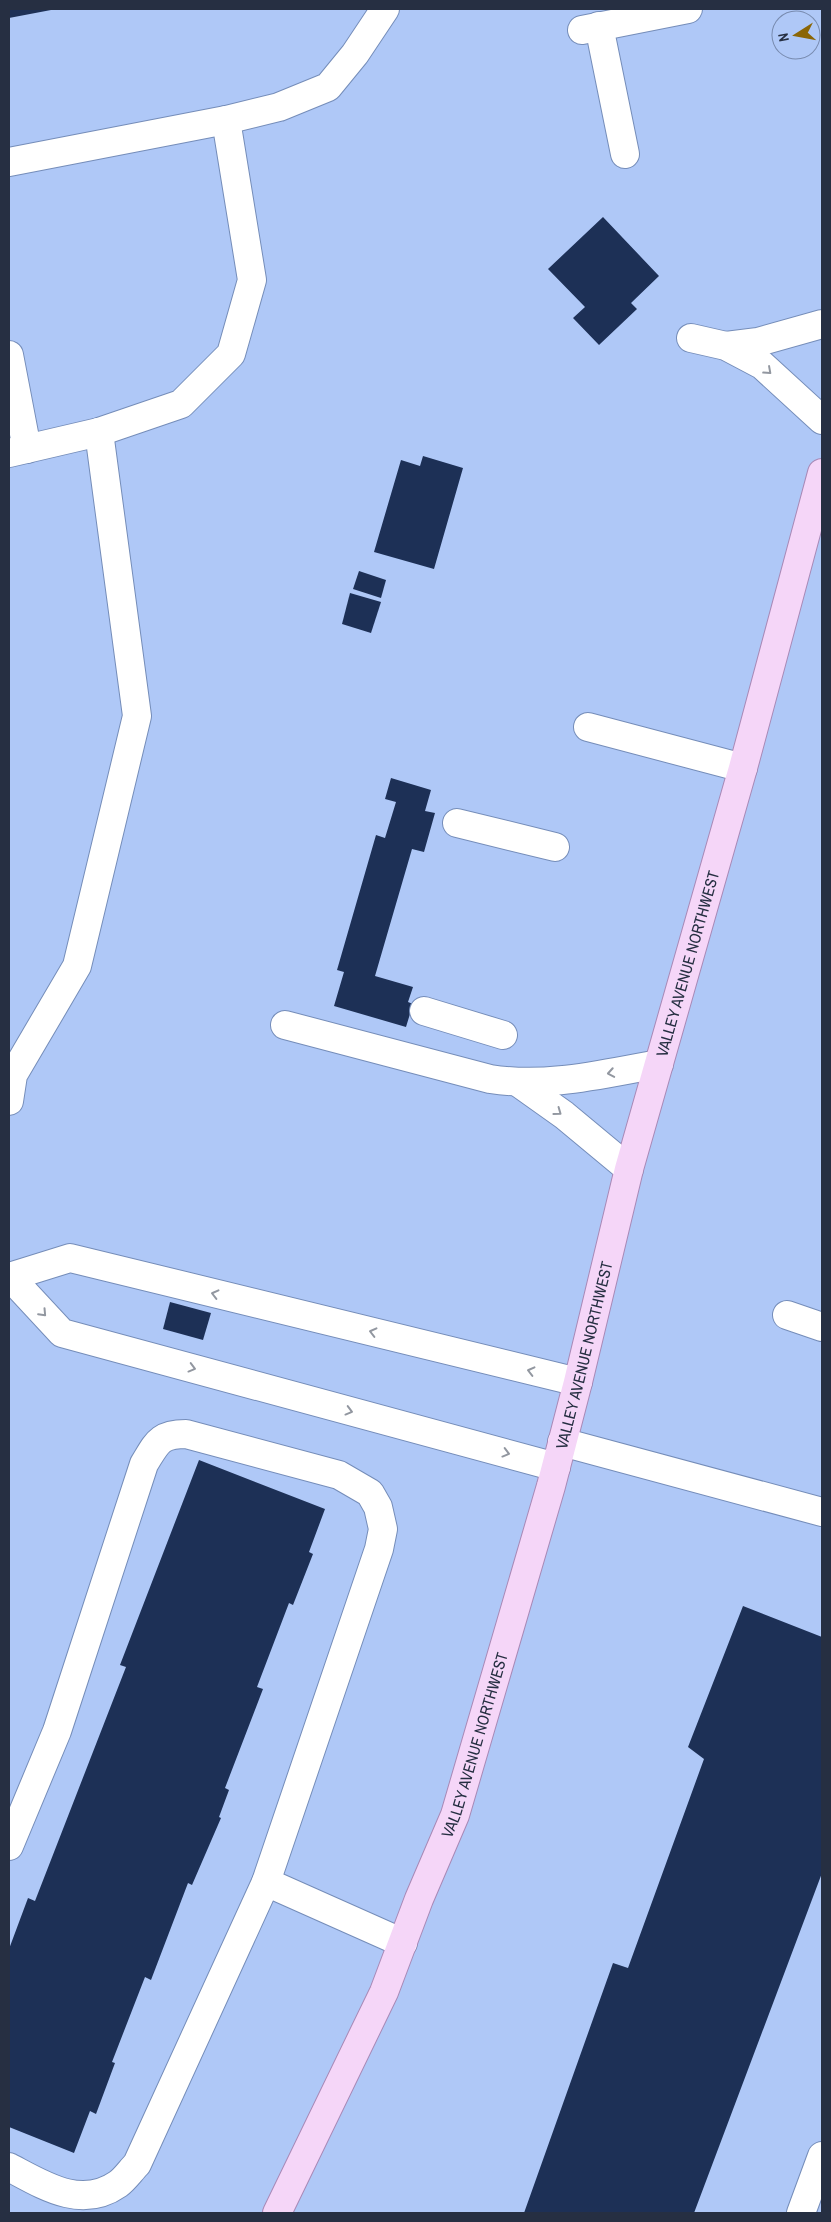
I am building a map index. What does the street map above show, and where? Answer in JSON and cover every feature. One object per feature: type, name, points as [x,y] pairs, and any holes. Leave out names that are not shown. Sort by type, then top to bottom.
[{"type":"main road","name":"VALLEY AVENUE NORTHWEST","points":[[277,2213],[384,1992],[455,1815],[559,1454],[629,1169],[743,768],[822,473]]},
{"type":"lane","points":[[9,162],[226,120],[279,107],[328,87],[355,54],[384,9]]},
{"type":"lane","points":[[625,154],[590,28],[688,9]]},
{"type":"lane","points":[[9,356],[18,451],[99,432],[181,404],[231,354],[252,280],[226,120]]},
{"type":"lane","points":[[726,346],[758,342],[822,324]]},
{"type":"lane","points":[[691,338],[726,346],[762,365],[822,420]]},
{"type":"lane","points":[[10,1084],[78,966],[137,716],[99,432]]},
{"type":"lane","points":[[588,727],[743,768]]},
{"type":"lane","points":[[456,823],[554,847]]},
{"type":"lane","points":[[424,1011],[503,1035]]},
{"type":"lane","points":[[285,1025],[490,1079],[519,1083],[560,1082],[659,1064]]},
{"type":"lane","points":[[519,1083],[564,1115],[629,1169]]},
{"type":"lane","points":[[578,1382],[70,1258],[10,1277],[62,1333],[559,1454],[822,1512]]},
{"type":"lane","points":[[787,1315],[822,1327]]},
{"type":"lane","points":[[9,1846],[57,1731],[144,1464],[158,1440],[171,1434],[186,1434],[339,1475],[370,1493],[378,1507],[383,1529],[379,1549],[266,1882],[137,2164],[120,2183],[104,2192],[78,2197],[55,2191],[9,2167]]},
{"type":"lane","points":[[266,1882],[403,1942]]},
{"type":"lane","points":[[801,2213],[822,2160]]},
{"type":"building","points":[[9,9],[51,9],[51,10],[9,18]]},
{"type":"building","points":[[603,217],[659,276],[631,303],[637,309],[599,345],[573,318],[585,307],[548,269]]},
{"type":"building","points":[[423,456],[463,468],[434,569],[374,552],[401,460],[420,466]]},
{"type":"building","points":[[359,571],[386,580],[381,598],[353,589]]},
{"type":"building","points":[[350,593],[381,602],[371,633],[342,624]]},
{"type":"building","points":[[391,778],[431,790],[425,811],[435,813],[424,852],[412,849],[375,976],[413,987],[408,1002],[413,1004],[406,1027],[334,1006],[344,972],[337,970],[376,835],[385,838],[396,802],[385,799]]},
{"type":"building","points":[[170,1302],[211,1313],[203,1340],[163,1329]]},
{"type":"building","points":[[199,1460],[325,1509],[309,1552],[313,1554],[293,1605],[289,1603],[257,1687],[263,1689],[225,1788],[229,1790],[219,1817],[221,1818],[192,1885],[188,1883],[151,1980],[145,1977],[112,2062],[115,2063],[96,2114],[90,2111],[74,2153],[9,2127],[9,1949],[28,1898],[35,1901],[126,1667],[120,1665]]},
{"type":"building","points":[[743,1606],[822,1637],[822,1873],[694,2213],[524,2213],[613,1963],[628,1968],[704,1759],[688,1747]]}]
